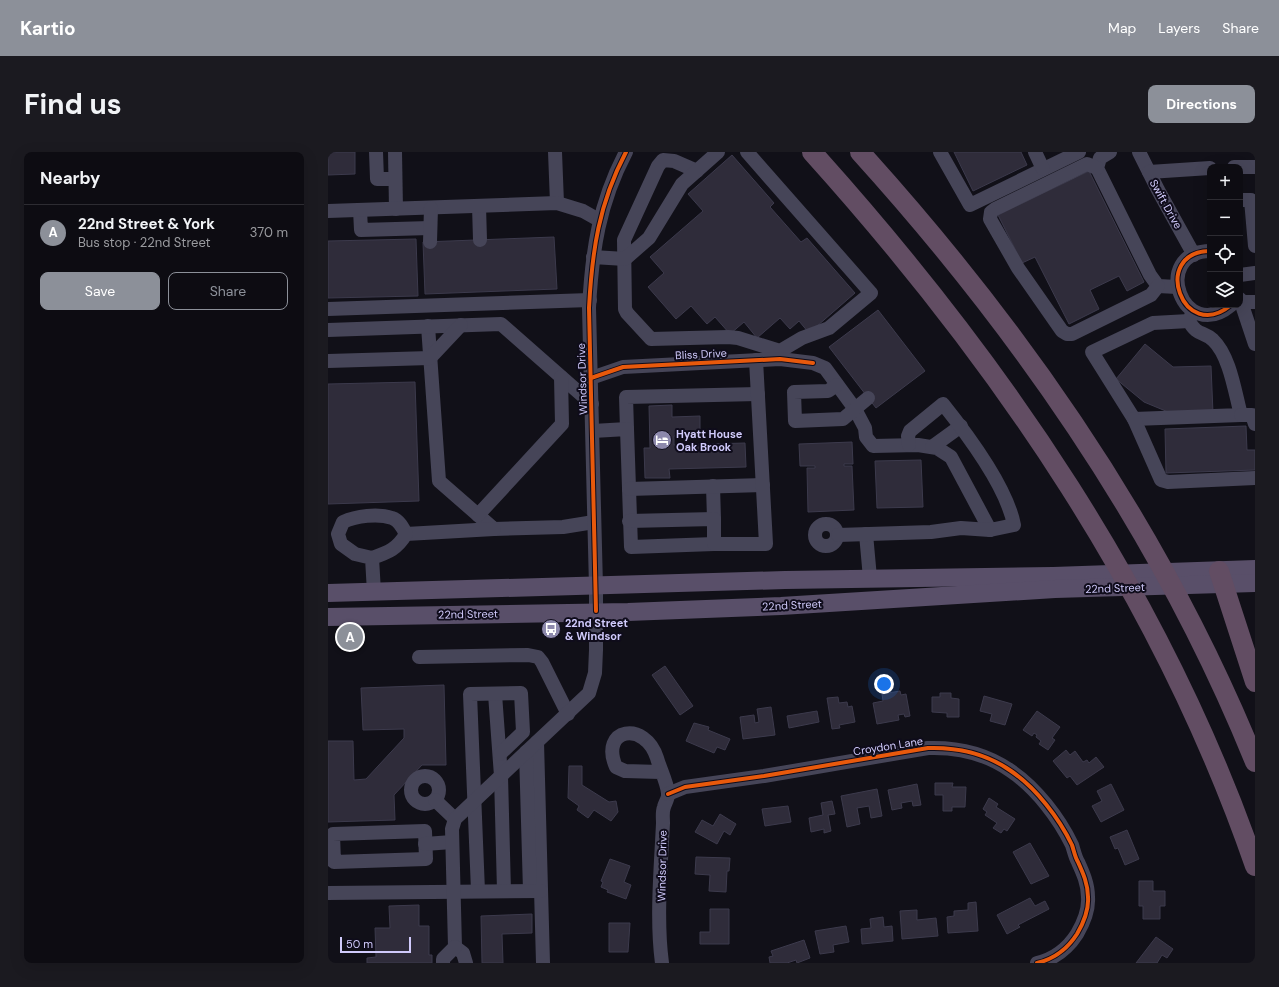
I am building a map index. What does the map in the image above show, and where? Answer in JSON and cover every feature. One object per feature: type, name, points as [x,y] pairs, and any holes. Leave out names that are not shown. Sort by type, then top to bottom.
[{"type":"highway","points":[[812,152],[878,226],[955,323],[1028,422],[1085,509],[1140,603],[1180,684],[1220,772],[1255,866]]},
{"type":"highway","points":[[860,152],[913,212],[968,281],[1033,368],[1096,460],[1146,542],[1186,614],[1205,651],[1255,762]]},
{"type":"highway","points":[[1221,577],[1254,680]]},
{"type":"highway","points":[[1254,680],[1255,647]]},
{"type":"main road","name":"22nd Street","points":[[328,617],[781,606],[1084,582],[1221,577],[1255,569]]},
{"type":"main road","name":"22nd Street","points":[[1221,577],[1255,583]]},
{"type":"main road","name":"22nd Street","points":[[328,593],[596,587],[870,578],[1084,582]]},
{"type":"street","points":[[376,152],[377,179],[395,179]]},
{"type":"street","points":[[395,152],[396,209]]},
{"type":"street","points":[[555,152],[557,203]]},
{"type":"street","name":"Windsor Drive","points":[[455,819],[589,693],[595,673],[596,587],[590,300],[593,257],[599,220],[609,189],[626,152]]},
{"type":"street","points":[[593,257],[625,259],[649,238],[682,184],[718,152]]},
{"type":"street","points":[[697,171],[674,161],[663,160],[658,166],[624,240],[625,309],[627,314],[651,339],[738,338],[780,355],[802,338],[829,328],[871,293],[747,152]]},
{"type":"street","points":[[940,152],[970,206],[1079,152]]},
{"type":"street","points":[[1035,152],[1043,169]]},
{"type":"street","points":[[1097,168],[1100,158],[1110,152]]},
{"type":"street","name":"Swift Drive","points":[[1139,152],[1194,254]]},
{"type":"street","points":[[1087,164],[1097,168],[1150,275],[1158,286],[1151,295],[1072,334],[1067,334],[1062,331],[1018,268],[990,219],[991,212],[1087,164]]},
{"type":"street","points":[[1243,167],[1255,167]]},
{"type":"street","points":[[1149,172],[1207,168]]},
{"type":"street","points":[[1249,200],[1246,227],[1255,246]]},
{"type":"street","points":[[328,211],[557,203],[583,212],[599,220]]},
{"type":"street","points":[[479,206],[480,240]]},
{"type":"street","points":[[360,210],[361,230],[430,235],[431,208]]},
{"type":"street","points":[[1207,252],[1194,254],[1186,260],[1180,268],[1177,277],[1177,287],[1182,301],[1191,316],[1194,330],[1212,340],[1224,356],[1241,415]]},
{"type":"street","points":[[1243,275],[1255,273]]},
{"type":"street","points":[[1158,286],[1177,287]]},
{"type":"street","points":[[328,309],[590,300]]},
{"type":"street","points":[[1243,302],[1255,302]]},
{"type":"street","points":[[1228,308],[1214,314],[1203,314],[1152,323],[1092,352],[1134,419],[1161,480],[1168,482],[1255,478]]},
{"type":"street","points":[[1241,308],[1252,325],[1255,344]]},
{"type":"street","points":[[328,330],[501,324],[592,404]]},
{"type":"street","points":[[328,361],[430,358],[461,325]]},
{"type":"street","points":[[428,326],[439,481],[494,529]]},
{"type":"street","name":"Bliss Drive","points":[[592,378],[623,367],[756,360],[780,355],[813,363],[825,368],[837,385]]},
{"type":"street","points":[[756,360],[758,394],[763,485],[766,544],[631,547],[626,397],[758,394]]},
{"type":"street","points":[[478,516],[562,424],[561,377]]},
{"type":"street","points":[[868,398],[855,409],[843,419],[795,421],[794,392],[828,391],[837,385],[855,409],[865,428],[868,442],[873,446],[910,445],[932,448],[951,457],[990,530]]},
{"type":"street","points":[[838,535],[931,532],[961,528],[990,530],[1014,526],[1012,512],[986,466],[961,426],[943,404],[910,431],[908,436],[910,445]]},
{"type":"street","points":[[1134,419],[1252,415],[1255,424]]},
{"type":"street","points":[[932,448],[961,426]]},
{"type":"street","points":[[593,430],[627,429]]},
{"type":"street","points":[[629,489],[763,485]]},
{"type":"street","points":[[713,486],[714,544]]},
{"type":"street","points":[[352,518],[393,518],[401,524],[406,534],[399,545],[388,552],[372,558],[355,554],[341,544],[338,534],[343,522],[352,518]]},
{"type":"street","points":[[629,521],[714,519]]},
{"type":"street","points":[[406,534],[563,527],[594,522]]},
{"type":"street","points":[[866,534],[870,578]]},
{"type":"street","points":[[372,558],[374,592]]},
{"type":"street","points":[[419,657],[528,655],[538,657],[542,662],[568,714]]},
{"type":"street","points":[[478,891],[470,694],[521,693],[523,732],[500,754]]},
{"type":"street","points":[[495,694],[500,754],[504,891]]},
{"type":"street","points":[[535,891],[537,742]]},
{"type":"street","name":"Croydon Lane","points":[[668,794],[685,787],[764,776],[928,748],[952,748],[987,757],[1012,771],[1030,785],[1055,816],[1072,846],[1086,883],[1088,907],[1079,932],[1071,945],[1054,956],[1037,963]]},
{"type":"street","points":[[526,752],[535,891],[542,963]]},
{"type":"street","points":[[660,772],[668,794]]},
{"type":"street","name":"Windsor Drive","points":[[662,963],[660,931],[663,809],[668,794]]},
{"type":"street","points":[[435,800],[455,819],[452,829],[455,947],[443,959],[443,963]]},
{"type":"street","points":[[425,831],[425,844],[426,859],[334,862],[333,834],[425,831]]},
{"type":"street","points":[[425,844],[452,842]]},
{"type":"street","points":[[328,893],[535,891]]},
{"type":"street","points":[[455,947],[464,954],[466,963]]},
{"type":"building","points":[[328,152],[355,152],[355,174],[328,175]]},
{"type":"building","points":[[954,152],[1021,152],[1027,165],[973,191]]},
{"type":"building","points":[[732,155],[774,203],[770,207],[801,242],[807,238],[855,293],[809,333],[799,321],[790,329],[780,318],[757,338],[744,322],[730,334],[715,317],[707,324],[691,306],[676,319],[648,287],[664,273],[650,257],[703,211],[688,194]]},
{"type":"building","points":[[1089,171],[1144,282],[1127,291],[1119,276],[1090,290],[1099,309],[1069,324],[1035,257],[1022,263],[998,215]]},
{"type":"building","points":[[554,237],[557,289],[425,294],[423,242]]},
{"type":"building","points":[[416,239],[418,296],[328,298],[328,241]]},
{"type":"building","points":[[878,310],[925,371],[876,408],[829,347]]},
{"type":"building","points":[[1145,344],[1173,367],[1211,366],[1213,413],[1173,414],[1144,402],[1116,379]]},
{"type":"building","points":[[415,382],[419,501],[328,504],[328,384]]},
{"type":"building","name":"Hyatt House Oak Brook","points":[[672,405],[672,417],[700,416],[700,436],[674,436],[674,445],[745,443],[746,467],[669,469],[670,478],[645,478],[644,448],[650,448],[649,406]]},
{"type":"building","points":[[1246,426],[1247,450],[1255,450],[1255,470],[1166,473],[1165,429]]},
{"type":"building","points":[[852,442],[853,464],[844,464],[844,466],[852,466],[854,510],[808,512],[807,468],[815,468],[815,466],[800,466],[799,444]]},
{"type":"building","points":[[921,460],[923,507],[877,508],[875,461]]},
{"type":"building","points":[[665,666],[693,706],[680,715],[652,675]]},
{"type":"building","points":[[444,685],[446,765],[422,765],[394,795],[395,820],[328,822],[328,741],[353,741],[354,780],[366,779],[404,738],[404,729],[363,730],[361,688]]},
{"type":"building","points":[[900,691],[901,695],[906,694],[910,716],[905,717],[904,714],[898,715],[899,720],[877,724],[873,703],[883,701],[882,694]]},
{"type":"building","points":[[940,693],[951,693],[951,698],[959,699],[959,717],[947,717],[947,713],[932,712],[932,697],[940,697]]},
{"type":"building","points":[[984,696],[1012,704],[1005,725],[990,721],[992,714],[980,711]]},
{"type":"building","points":[[838,697],[839,703],[847,702],[848,707],[852,706],[855,722],[839,725],[840,728],[832,729],[827,698]]},
{"type":"building","points":[[771,707],[775,735],[743,739],[740,717],[754,715],[755,723],[759,722],[757,709]]},
{"type":"building","points":[[817,711],[819,722],[789,728],[787,716]]},
{"type":"building","points":[[1037,711],[1060,727],[1052,738],[1055,740],[1048,750],[1039,744],[1041,741],[1036,737],[1037,735],[1034,733],[1032,736],[1023,730]]},
{"type":"building","points":[[694,723],[709,727],[708,730],[730,739],[725,750],[717,747],[714,753],[686,741]]},
{"type":"building","points":[[1066,750],[1070,755],[1075,751],[1083,762],[1087,760],[1089,763],[1096,757],[1104,767],[1077,785],[1070,776],[1067,778],[1053,761]]},
{"type":"building","points":[[569,766],[582,766],[582,785],[609,802],[616,801],[618,812],[611,821],[594,810],[588,818],[577,810],[579,806],[568,798]]},
{"type":"building","points":[[935,783],[953,783],[952,787],[966,787],[965,807],[952,807],[952,811],[943,811],[943,795],[935,795]]},
{"type":"building","points":[[917,784],[921,805],[913,806],[912,801],[901,803],[902,808],[892,810],[888,790]]},
{"type":"building","points":[[1111,784],[1124,810],[1101,822],[1092,806],[1102,801],[1097,791]]},
{"type":"building","points":[[877,789],[882,816],[871,818],[869,806],[857,808],[860,824],[847,827],[841,796]]},
{"type":"building","points":[[989,798],[998,804],[996,807],[1015,819],[1007,831],[1004,829],[1001,833],[993,828],[997,823],[985,815],[987,812],[983,809]]},
{"type":"building","points":[[832,801],[835,814],[828,815],[831,831],[824,833],[824,829],[811,832],[809,818],[823,815],[821,803]]},
{"type":"building","points":[[788,806],[791,822],[765,826],[762,809]]},
{"type":"building","points":[[720,814],[736,824],[730,835],[724,831],[717,844],[695,832],[702,820],[713,826]]},
{"type":"building","points":[[1127,830],[1139,859],[1125,865],[1118,848],[1115,849],[1110,837]]},
{"type":"building","points":[[1030,843],[1049,876],[1031,884],[1013,852]]},
{"type":"building","points":[[696,857],[730,858],[729,871],[727,871],[726,892],[709,891],[710,875],[695,874]]},
{"type":"building","points":[[610,859],[630,866],[624,882],[631,885],[626,899],[607,892],[608,890],[601,887],[603,882],[601,881]]},
{"type":"building","points":[[1139,881],[1153,881],[1153,891],[1165,891],[1165,906],[1160,906],[1160,919],[1143,919],[1143,906],[1139,906]]},
{"type":"building","points":[[1030,898],[1035,906],[1045,901],[1049,909],[1018,925],[1020,927],[1007,934],[997,915]]},
{"type":"building","points":[[976,902],[978,931],[948,933],[947,917],[954,916],[954,911],[968,910],[968,903]]},
{"type":"building","points":[[419,905],[419,926],[429,926],[429,955],[432,955],[432,963],[367,963],[367,958],[376,957],[375,928],[390,928],[389,906]]},
{"type":"building","points":[[710,909],[729,909],[729,944],[700,944],[700,932],[710,932]]},
{"type":"building","points":[[917,910],[917,920],[936,918],[938,936],[902,939],[900,911]]},
{"type":"building","points":[[532,914],[532,933],[502,934],[503,963],[482,963],[481,916]]},
{"type":"building","points":[[883,917],[884,927],[892,926],[893,941],[862,944],[861,929],[871,928],[870,919]]},
{"type":"building","points":[[609,923],[630,923],[628,952],[609,952]]},
{"type":"building","points":[[846,926],[849,942],[833,945],[834,952],[820,954],[815,931]]},
{"type":"building","points":[[1156,937],[1173,949],[1167,958],[1162,955],[1157,963],[1136,963]]},
{"type":"building","points":[[804,940],[810,958],[797,963],[796,960],[787,963],[770,963],[769,957],[773,956],[771,951]]},
{"type":"cycle path","points":[[596,611],[589,308],[590,287],[598,228],[603,209],[609,190],[626,152]]},
{"type":"cycle path","points":[[1207,252],[1192,255],[1181,265],[1178,279],[1180,293],[1187,306],[1199,314],[1214,314],[1225,308]]},
{"type":"cycle path","points":[[591,378],[623,367],[780,359],[813,363]]},
{"type":"cycle path","points":[[668,794],[685,787],[764,776],[928,748],[961,750],[992,760],[1002,765],[1020,778],[1038,795],[1054,814],[1072,845],[1082,870],[1088,892],[1087,911],[1077,934],[1069,944],[1055,956],[1037,963]]},
{"type":"place","name":"Hyatt House Oak Brook","points":[[662,440]]},
{"type":"place","name":"22nd Street & Windsor","points":[[551,629]]},
{"type":"place","name":"22nd Street & York","points":[[350,637]]}]
